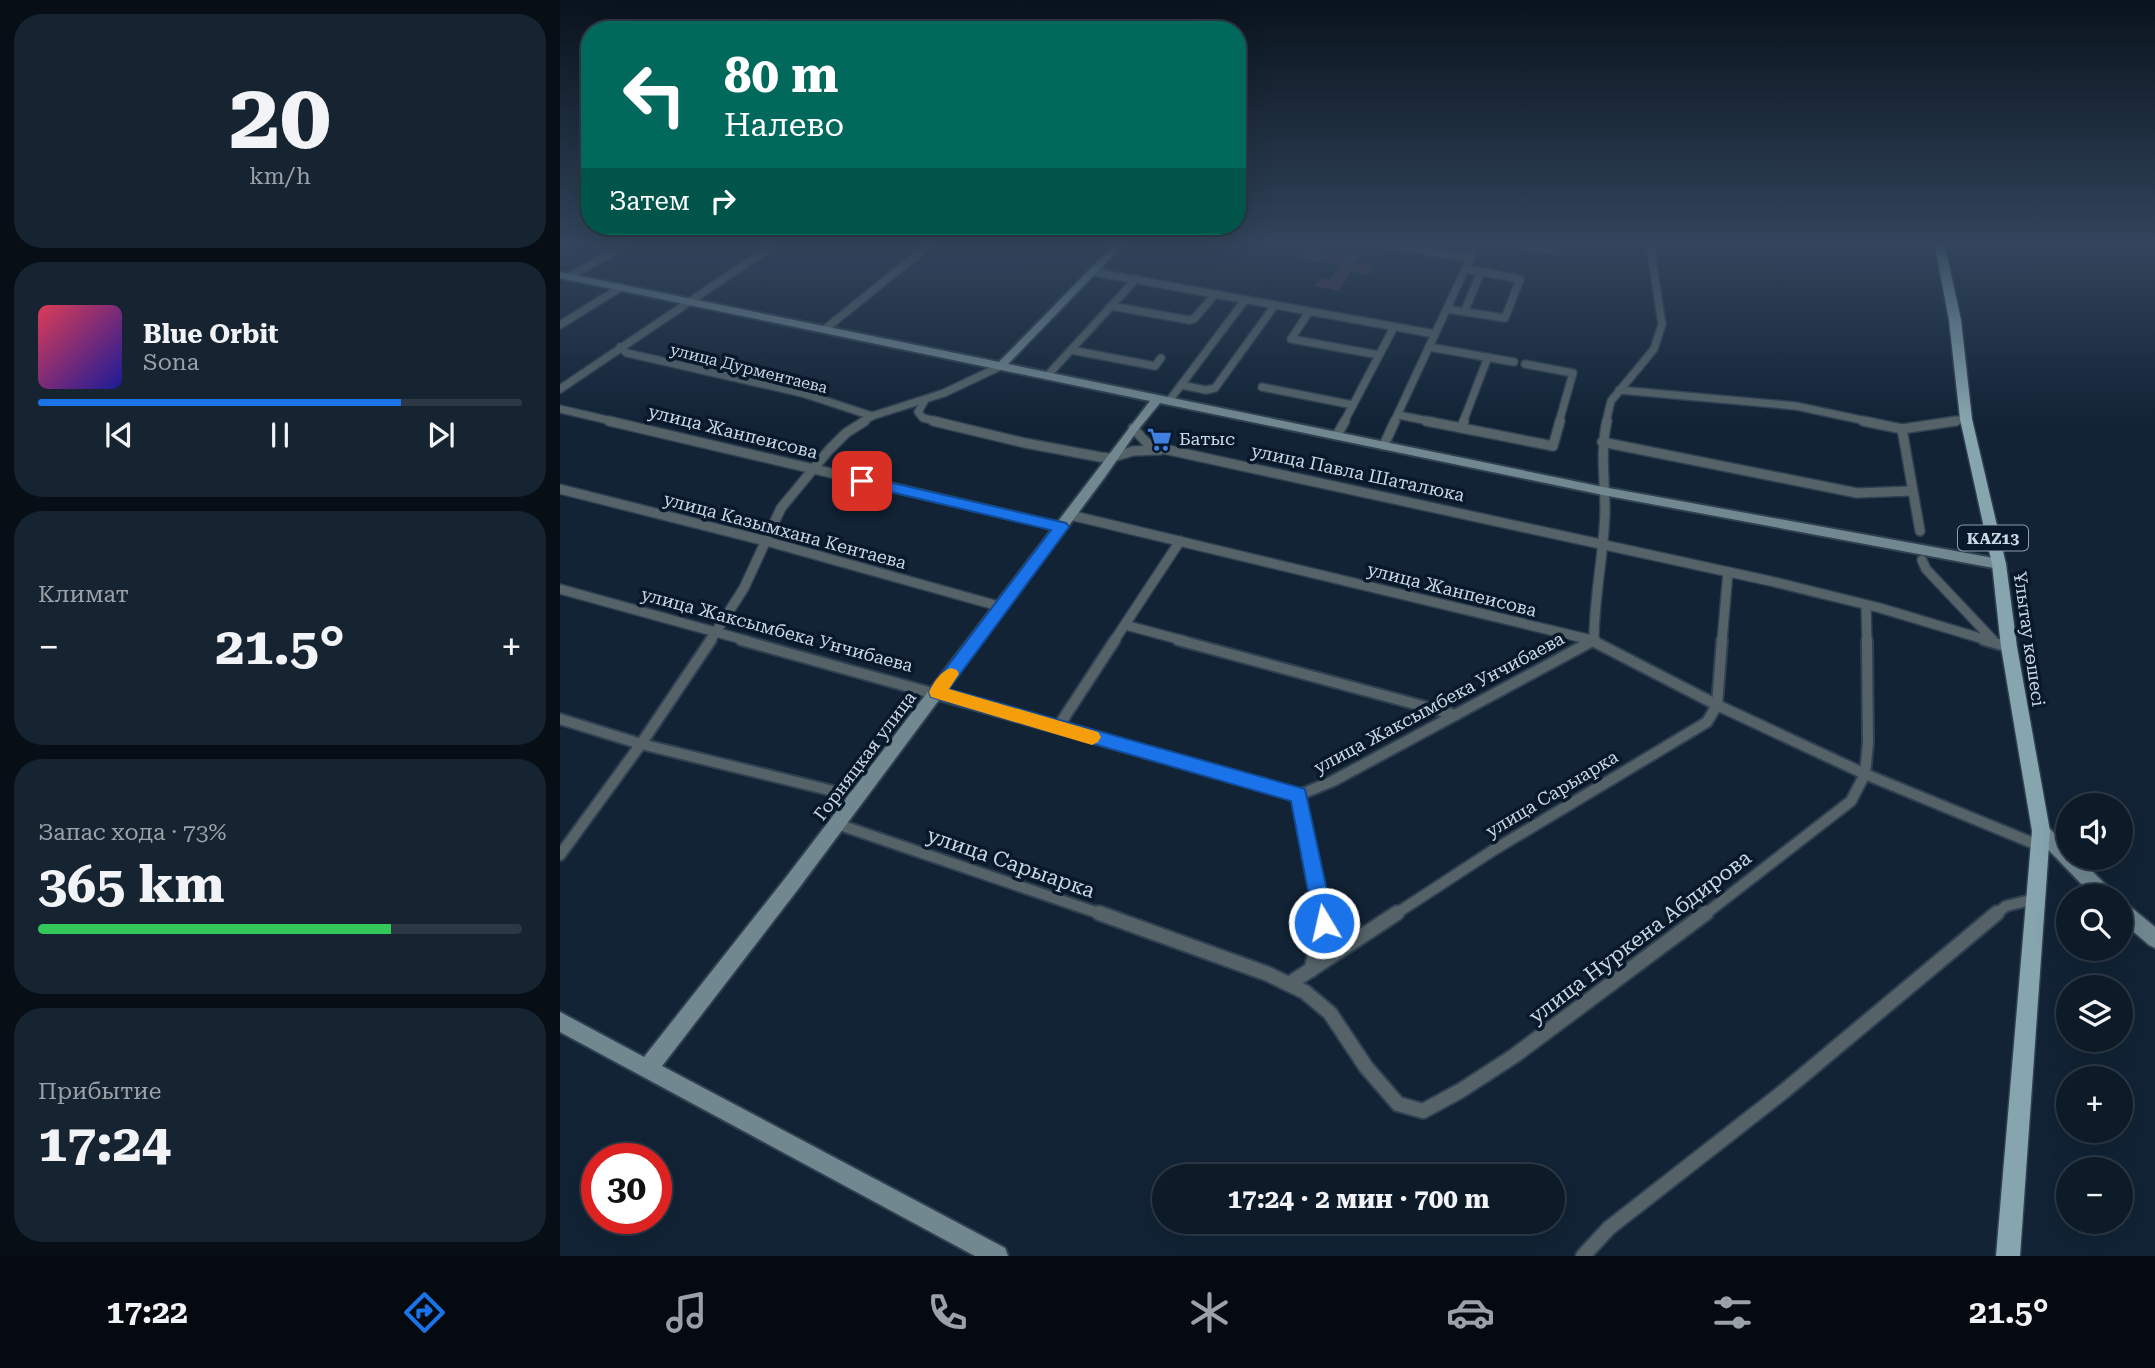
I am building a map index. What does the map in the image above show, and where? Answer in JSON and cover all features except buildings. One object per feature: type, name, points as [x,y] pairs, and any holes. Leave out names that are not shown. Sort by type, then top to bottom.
[{"type":"main road","name":"Ұлытау көшесі","points":[[1952,305],[1966,419],[1999,564],[2009,646],[2040,839]]},
{"type":"main road","name":"KAZ13","points":[[2008,1256],[2040,839]]},
{"type":"street","points":[[560,325],[593,305]]},
{"type":"street","points":[[560,389],[688,305]]},
{"type":"street","points":[[705,305],[1603,491],[1999,564]]},
{"type":"street","points":[[825,329],[855,305]]},
{"type":"street","points":[[560,855],[641,744],[716,632],[744,588],[781,508],[846,433],[872,415],[925,400],[1001,366],[1061,305]]},
{"type":"street","points":[[1047,376],[1111,306],[1189,320],[1194,319],[1206,305]]},
{"type":"street","points":[[1126,437],[1181,385],[1242,305]]},
{"type":"street","points":[[1181,385],[1206,390],[1215,388],[1275,305],[1435,334]]},
{"type":"street","points":[[1384,445],[1449,305]]},
{"type":"street","points":[[1464,312],[1467,305]]},
{"type":"street","points":[[1447,309],[1505,318],[1510,305]]},
{"type":"street","points":[[1594,640],[1594,602],[1602,544],[1602,442],[1611,401],[1654,349],[1662,324],[1659,305]]},
{"type":"street","points":[[1309,312],[1291,339],[1379,355]]},
{"type":"street","points":[[1337,436],[1394,327]]},
{"type":"street","points":[[1429,346],[1514,362]]},
{"type":"street","name":"улица Дурментаева","points":[[620,347],[627,353],[802,393],[872,415]]},
{"type":"street","points":[[1071,349],[1155,366],[1161,358]]},
{"type":"street","points":[[1461,428],[1488,357]]},
{"type":"street","points":[[1398,415],[1553,446],[1573,373],[1525,364]]},
{"type":"street","points":[[1262,387],[1353,405]]},
{"type":"street","points":[[1619,390],[1796,406],[1902,429],[1966,419]]},
{"type":"street","points":[[925,400],[918,412],[923,418],[1025,443],[1110,458],[1141,448],[1143,439],[1126,437]]},
{"type":"street","name":"улица Жанпеисова","points":[[560,409],[813,470],[1180,541],[1562,635],[1594,640],[1717,705],[1865,774],[2040,839]]},
{"type":"street","points":[[1902,429],[1920,531]]},
{"type":"street","points":[[1126,437],[1133,451]]},
{"type":"street","name":"Горняцкая улица","points":[[647,1069],[858,797],[1126,437]]},
{"type":"street","name":"улица Павла Шаталюка","points":[[1143,439],[1164,449],[1728,572],[1866,605],[2009,646]]},
{"type":"street","points":[[1602,442],[1857,493],[1912,491]]},
{"type":"street","points":[[1133,451],[1164,449]]},
{"type":"street","name":"улица Казымхана Кентаева","points":[[560,489],[766,541],[1002,607]]},
{"type":"street","points":[[1058,727],[1180,541]]},
{"type":"street","points":[[1922,560],[1926,569],[1993,641]]},
{"type":"street","points":[[1717,705],[1728,572]]},
{"type":"street","name":"улица Жаксымбека Унчибаева","points":[[560,589],[1299,795],[1333,781],[1594,640]]},
{"type":"street","name":"улица Нуркена Абдирова","points":[[1305,992],[1330,1013],[1366,1067],[1398,1104],[1423,1111],[1447,1100],[1512,1057],[1626,975],[1851,801],[1865,774],[1868,743],[1866,605]]},
{"type":"street","points":[[1125,625],[1456,715]]},
{"type":"street","name":"улица Сарыарка","points":[[1289,984],[1492,850],[1707,722],[1717,705]]},
{"type":"street","points":[[560,719],[641,744],[858,797]]},
{"type":"street","points":[[1299,795],[1324,923],[1311,970]]},
{"type":"street","name":"улица Сарыарка","points":[[837,824],[1187,943],[1305,992]]},
{"type":"street","points":[[2040,839],[2091,884]]},
{"type":"street","points":[[1583,1256],[1609,1228],[1783,1092],[2006,905],[2035,899]]},
{"type":"street","points":[[2133,920],[2155,939]]},
{"type":"street","points":[[560,1022],[895,1199],[997,1256]]},
{"type":"slow traffic","points":[[951,674],[937,692],[1092,737]]},
{"type":"place","name":"Батыс","points":[[1159,439]]},
{"type":"route","points":[[862,481],[1061,527],[937,692],[1299,795],[1315,865],[1324,923]]}]
